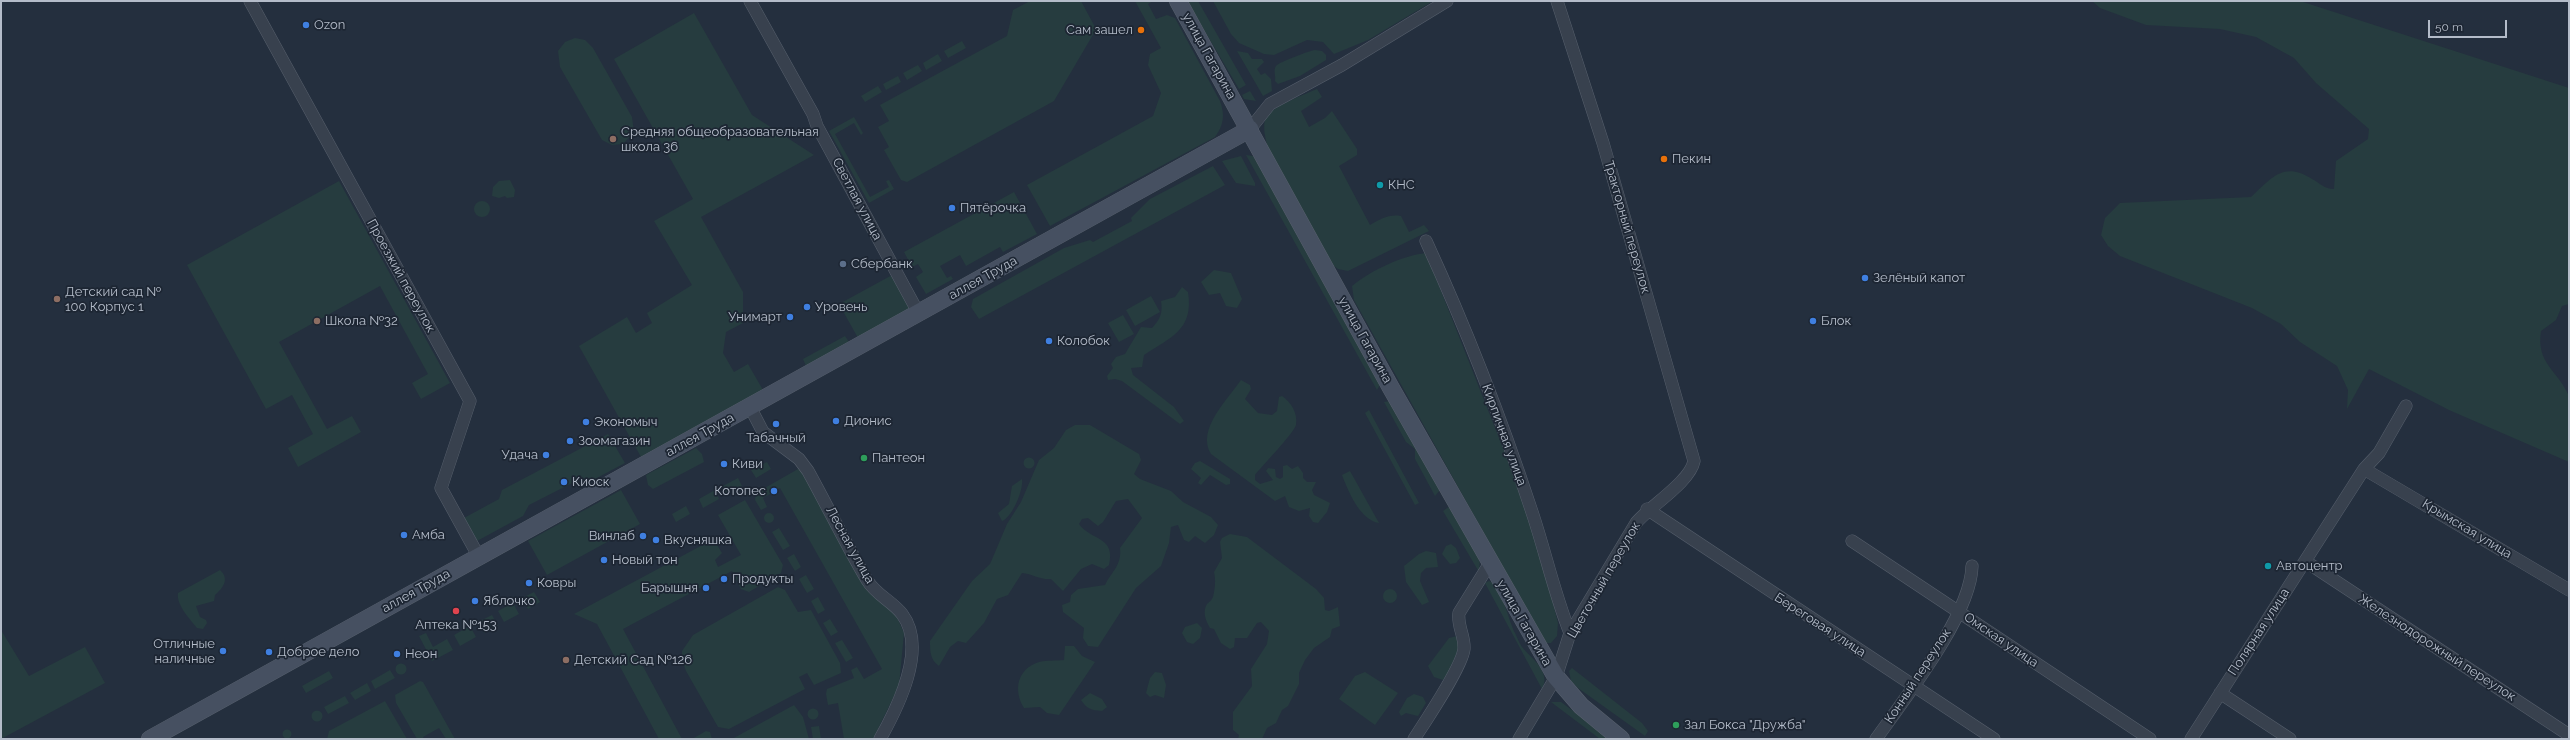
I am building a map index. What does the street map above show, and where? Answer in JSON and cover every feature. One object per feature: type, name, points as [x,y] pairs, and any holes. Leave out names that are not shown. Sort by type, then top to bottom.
[{"type":"street","name":"Проезжий переулок","points":[[250,1],[470,401],[441,488],[479,557]]},
{"type":"street","name":"Светлая улица","points":[[750,1],[813,114],[817,126],[919,314]]},
{"type":"street","name":"улица Гагарина","points":[[1178,1],[1490,563],[1556,677]]},
{"type":"street","points":[[1250,129],[1270,104],[1342,65],[1447,1]]},
{"type":"street","name":"Тракторный переулок","points":[[1557,1],[1603,143],[1692,455]]},
{"type":"street","name":"аллея Труда","points":[[150,739],[919,314],[1250,129]]},
{"type":"street","name":"Кирпичная улица","points":[[1426,241],[1477,359],[1507,440],[1532,510],[1558,601],[1570,633]]},
{"type":"street","name":"Полярная улица","points":[[2191,739],[2364,469],[2379,453],[2406,406]]},
{"type":"street","name":"Лесная улица","points":[[750,407],[763,432],[799,459],[808,471],[868,582],[902,614],[909,626],[912,637],[905,688],[880,739]]},
{"type":"street","name":"Цветочный переулок","points":[[1519,739],[1556,677],[1570,633],[1613,560],[1636,523],[1647,509],[1689,474],[1694,461],[1692,455]]},
{"type":"street","name":"Крымская улица","points":[[2364,469],[2569,590]]},
{"type":"street","name":"Береговая улица","points":[[1647,509],[1994,739]]},
{"type":"street","name":"Омская улица","points":[[1852,541],[2150,739]]},
{"type":"street","name":"Железнодорожный переулок","points":[[2305,561],[2569,735]]},
{"type":"street","points":[[1414,739],[1462,658],[1464,641],[1458,623],[1459,613],[1490,563]]},
{"type":"street","name":"Конный переулок","points":[[1876,739],[1914,686],[1959,613],[1971,577],[1972,566]]},
{"type":"street","points":[[1556,677],[1581,706],[1621,739]]},
{"type":"street","points":[[2220,693],[2290,739]]},
{"type":"green space","points":[[1030,1],[1081,1],[1095,27],[1094,33],[1054,101],[907,182],[901,180],[884,150],[889,147],[878,127],[889,121],[880,105],[1007,36],[1013,10]]},
{"type":"green space","points":[[1135,1],[1153,1],[1148,4],[1156,19],[1167,15],[1175,18],[1220,101],[1223,111],[1222,124],[1215,137],[1050,226],[1027,185],[1153,116],[1161,93],[1148,65],[1150,54],[1161,48]]},
{"type":"green space","points":[[1187,1],[1198,1],[1246,85],[1239,89]]},
{"type":"green space","points":[[1213,1],[1433,1],[1368,40],[1334,54],[1323,42],[1307,40],[1274,55],[1264,54],[1239,43],[1231,34]]},
{"type":"green space","points":[[2092,1],[2300,1],[2569,88],[2569,304],[2562,306],[2556,320],[2541,331],[2540,342],[2544,359],[2568,394],[2569,462],[2449,410],[2369,369],[2347,409],[2348,390],[2337,366],[2300,342],[2281,324],[2252,308],[2120,256],[2108,246],[2101,235],[2105,218],[2120,203],[2251,197],[2272,178],[2285,172],[2302,174],[2325,187],[2334,189],[2336,161],[2368,139],[2369,129],[2316,83],[2294,58],[2256,37],[2220,29],[2146,25],[2100,8]]},
{"type":"green space","points":[[694,13],[752,115],[814,155],[701,217],[743,292],[743,323],[726,332],[723,353],[734,372],[748,364],[763,390],[641,457],[579,346],[627,317],[636,333],[652,323],[647,313],[692,285],[654,221],[693,199],[614,59]]},
{"type":"green space","points":[[575,38],[585,40],[593,48],[632,117],[634,132],[623,144],[612,145],[602,140],[560,67],[558,51],[565,42]]},
{"type":"green space","points":[[962,41],[966,48],[948,58],[944,51]]},
{"type":"green space","points":[[1315,50],[1322,51],[1326,55],[1326,60],[1300,76],[1278,84],[1275,81],[1275,69],[1278,64]]},
{"type":"green space","points":[[1237,51],[1248,53],[1252,59],[1262,59],[1264,62],[1257,69],[1261,75],[1265,73],[1271,79],[1272,91],[1263,96]]},
{"type":"green space","points":[[938,54],[942,61],[926,70],[923,63]]},
{"type":"green space","points":[[918,65],[922,71],[907,80],[903,73]]},
{"type":"green space","points":[[898,76],[901,82],[886,90],[883,84]]},
{"type":"green space","points":[[878,86],[882,92],[865,102],[861,96]]},
{"type":"green space","points":[[1317,89],[1322,97],[1301,111],[1309,127],[1325,118],[1332,111],[1357,149],[1357,155],[1339,166],[1370,225],[1388,216],[1401,216],[1409,232],[1424,225],[1429,231],[1348,271],[1338,269],[1331,264],[1268,149],[1265,137],[1264,124],[1267,116],[1271,112],[1290,101]]},
{"type":"green space","points":[[1250,91],[1256,101],[1244,99],[1242,95]]},
{"type":"green space","points":[[854,117],[863,133],[861,135],[854,123],[835,134],[870,197],[889,187],[886,181],[889,180],[894,189],[869,203],[829,131]]},
{"type":"green space","points":[[1246,155],[1253,156],[1262,164],[1381,383],[1377,390]]},
{"type":"green space","points":[[1241,156],[1255,183],[1255,186],[1236,183],[1222,161]]},
{"type":"green space","points":[[1213,166],[1225,185],[979,319],[971,307],[973,299],[1064,248],[1090,240],[1093,242],[1132,221],[1131,218],[1150,199]]},
{"type":"green space","points":[[510,180],[515,190],[514,197],[507,198],[505,196],[499,198],[492,196],[493,187],[499,181]]},
{"type":"green space","name":"Школа №32","points":[[339,181],[450,383],[421,399],[412,383],[428,374],[380,286],[279,342],[327,429],[352,416],[361,432],[298,467],[288,448],[313,434],[292,395],[266,409],[187,265]]},
{"type":"green space","points":[[1014,192],[1037,234],[1003,252],[1000,247],[966,266],[960,255],[940,266],[947,278],[951,276],[953,279],[926,294],[916,277],[923,272],[918,264],[912,267],[904,252]]},
{"type":"green space","points":[[482,201],[488,203],[490,209],[488,215],[482,217],[476,215],[474,209],[476,203]]},
{"type":"green space","points":[[1426,253],[1518,486],[1537,540],[1558,623],[1557,636],[1551,643],[1545,643],[1354,300],[1352,286],[1360,280],[1387,265],[1407,257]]},
{"type":"green space","points":[[1214,270],[1231,273],[1242,299],[1237,308],[1226,306],[1220,293],[1209,295],[1201,282]]},
{"type":"green space","points":[[894,274],[913,307],[858,338],[839,304]]},
{"type":"green space","points":[[1182,287],[1188,292],[1189,305],[1184,324],[1171,337],[1144,355],[1142,367],[1131,368],[1133,375],[1174,407],[1184,421],[1180,424],[1122,381],[1115,379],[1108,380],[1107,376],[1113,368],[1111,364],[1116,357],[1125,354],[1141,327],[1152,328],[1157,322],[1162,309],[1161,301],[1175,297]]},
{"type":"green space","points":[[1151,296],[1160,312],[1135,326],[1126,310]]},
{"type":"green space","points":[[1123,315],[1134,334],[1119,342],[1108,323]]},
{"type":"green space","points":[[845,336],[849,342],[806,366],[803,359]]},
{"type":"green space","points":[[1241,380],[1250,385],[1251,389],[1245,399],[1258,413],[1272,415],[1277,411],[1279,397],[1282,396],[1291,405],[1296,416],[1296,425],[1294,429],[1255,475],[1255,480],[1260,484],[1273,480],[1266,471],[1268,468],[1275,469],[1276,477],[1280,479],[1283,477],[1283,466],[1287,465],[1292,469],[1298,466],[1303,473],[1303,478],[1307,482],[1316,482],[1312,490],[1314,495],[1330,503],[1327,512],[1318,523],[1313,522],[1309,516],[1310,508],[1299,511],[1289,507],[1285,496],[1275,501],[1211,454],[1207,445],[1207,435],[1210,425],[1221,406]]},
{"type":"green space","points":[[1390,401],[1440,490],[1435,496],[1415,459],[1415,449],[1406,442],[1384,402]]},
{"type":"green space","points":[[1369,410],[1419,503],[1415,505],[1365,413]]},
{"type":"green space","points":[[1075,425],[1090,425],[1139,454],[1141,460],[1134,474],[1140,479],[1171,491],[1183,502],[1211,517],[1218,525],[1214,535],[1205,543],[1195,536],[1189,542],[1184,540],[1178,525],[1171,527],[1169,543],[1161,566],[1136,588],[1098,647],[1088,646],[1083,638],[1084,628],[1063,612],[1062,605],[1070,602],[1071,595],[1078,589],[1105,585],[1116,568],[1120,548],[1142,518],[1128,499],[1116,501],[1103,522],[1098,526],[1088,518],[1082,519],[1079,524],[1090,534],[1106,544],[1109,549],[1110,556],[1109,565],[1104,569],[1092,564],[1081,569],[1063,591],[1051,579],[1044,579],[1022,573],[1008,595],[997,599],[984,623],[966,643],[958,641],[950,647],[939,666],[932,658],[930,652],[930,641],[972,581],[990,564],[1007,524],[1021,502],[1039,460],[1054,448],[1066,430]]},
{"type":"green space","points":[[608,434],[625,463],[593,480],[578,480],[529,505],[523,516],[477,541],[464,518],[499,499],[502,490]]},
{"type":"green space","points":[[696,448],[702,454],[704,462],[653,489],[648,485],[646,475]]},
{"type":"green space","points":[[1027,458],[1031,458],[1033,459],[1033,467],[1027,468],[1024,465],[1024,461]]},
{"type":"green space","points":[[1200,461],[1230,479],[1230,484],[1226,485],[1210,475],[1201,485],[1198,483],[1201,478],[1191,469],[1195,463]]},
{"type":"green space","points":[[767,462],[771,469],[756,478],[751,470]]},
{"type":"green space","points":[[798,469],[803,472],[896,615],[904,633],[899,686],[873,739],[844,739],[838,703],[828,705],[826,694],[827,689],[854,678],[851,670],[857,667],[864,679],[882,669],[780,488],[763,498],[767,507],[761,510],[755,500],[756,493]]},
{"type":"green space","points":[[1350,471],[1379,523],[1372,521],[1366,516],[1351,496],[1342,475]]},
{"type":"green space","points":[[738,478],[742,486],[725,495],[721,487]]},
{"type":"green space","points":[[1022,479],[1021,489],[1016,503],[1010,515],[1002,521],[998,513],[1009,504],[1012,486]]},
{"type":"green space","points":[[621,490],[640,524],[547,575],[528,541]]},
{"type":"green space","points":[[715,490],[719,499],[703,508],[699,499]]},
{"type":"green space","points":[[745,500],[783,565],[781,573],[749,592],[741,589],[732,571],[623,629],[682,739],[659,739],[597,624],[574,614],[710,541],[714,540],[722,553],[715,560],[718,567],[741,555],[718,515]]},
{"type":"green space","points":[[686,506],[690,514],[676,522],[672,514]]},
{"type":"green space","points":[[1450,506],[1480,559],[1479,572],[1443,511]]},
{"type":"green space","points":[[767,513],[771,513],[773,514],[773,522],[767,523],[764,520],[764,516]]},
{"type":"green space","points":[[779,528],[790,546],[783,550],[772,532]]},
{"type":"green space","points":[[1230,534],[1247,537],[1316,589],[1324,598],[1325,610],[1329,611],[1338,607],[1340,626],[1332,629],[1330,637],[1314,648],[1305,660],[1299,673],[1299,684],[1288,706],[1282,710],[1276,723],[1267,728],[1262,739],[1238,739],[1239,735],[1233,730],[1233,712],[1252,686],[1251,669],[1267,644],[1269,631],[1261,622],[1257,623],[1247,638],[1235,638],[1234,647],[1230,649],[1221,643],[1214,629],[1210,628],[1205,616],[1207,604],[1212,599],[1214,594],[1214,572],[1222,558],[1220,542],[1222,538]]},
{"type":"green space","points":[[1451,544],[1456,548],[1460,558],[1456,563],[1450,564],[1442,554],[1446,546]]},
{"type":"green space","points":[[1426,551],[1436,553],[1438,567],[1426,568],[1421,573],[1420,581],[1429,602],[1422,605],[1406,582],[1404,566],[1419,554]]},
{"type":"green space","points":[[794,554],[801,567],[795,571],[787,558]]},
{"type":"green space","points":[[220,570],[225,577],[225,580],[221,589],[215,595],[214,601],[196,606],[200,617],[206,620],[207,623],[203,629],[197,628],[181,607],[178,593]]},
{"type":"green space","points":[[806,575],[814,589],[807,593],[799,579]]},
{"type":"green space","points":[[1489,581],[1497,589],[1501,596],[1521,645],[1539,665],[1542,671],[1544,683],[1542,689],[1485,583]]},
{"type":"green space","points":[[778,587],[785,590],[798,612],[811,610],[840,663],[841,673],[814,685],[807,673],[799,677],[805,689],[729,729],[718,727],[686,671],[682,660],[682,651],[693,635]]},
{"type":"green space","points":[[1390,589],[1395,591],[1397,596],[1395,601],[1390,603],[1385,601],[1383,596],[1385,591]]},
{"type":"green space","points":[[534,592],[540,602],[528,609],[522,598]]},
{"type":"green space","points":[[818,597],[825,610],[818,614],[811,601]]},
{"type":"green space","points":[[513,603],[519,614],[504,622],[498,611]]},
{"type":"green space","points":[[492,615],[498,626],[484,633],[478,622]]},
{"type":"green space","points":[[830,619],[838,632],[831,636],[823,623]]},
{"type":"green space","points":[[1197,623],[1202,628],[1200,638],[1193,644],[1187,642],[1182,633],[1185,627]]},
{"type":"green space","points":[[470,626],[476,637],[460,646],[454,635]]},
{"type":"green space","points":[[1,630],[29,676],[85,647],[105,683],[1,739]]},
{"type":"green space","points":[[426,633],[433,647],[447,639],[453,650],[432,661],[419,636]]},
{"type":"green space","points":[[1457,636],[1460,641],[1454,664],[1443,680],[1434,677],[1428,666],[1449,638]]},
{"type":"green space","points":[[842,640],[853,658],[846,662],[835,643]]},
{"type":"green space","points":[[1065,646],[1074,646],[1082,656],[1095,662],[1059,715],[1047,713],[1040,707],[1024,708],[1018,687],[1022,675],[1032,665],[1039,662],[1064,660]]},
{"type":"green space","points":[[399,664],[403,664],[405,665],[405,673],[399,674],[396,671],[396,667]]},
{"type":"green space","points":[[1572,668],[1642,723],[1648,731],[1645,736],[1578,688],[1571,681],[1569,671]]},
{"type":"green space","points":[[390,670],[395,678],[375,689],[371,681]]},
{"type":"green space","points":[[329,671],[333,678],[306,693],[302,686]]},
{"type":"green space","points":[[1155,672],[1162,673],[1166,685],[1164,698],[1155,695],[1150,697],[1146,693],[1150,678]]},
{"type":"green space","points":[[1365,672],[1398,693],[1375,725],[1339,699],[1355,676]]},
{"type":"green space","points":[[420,681],[423,682],[455,739],[446,739],[439,728],[423,737],[424,739],[417,739],[396,703],[395,695]]},
{"type":"green space","points":[[367,683],[371,691],[355,700],[350,693]]},
{"type":"green space","points":[[1090,693],[1102,699],[1107,707],[1102,711],[1087,707],[1081,700]]},
{"type":"green space","points":[[1414,694],[1423,697],[1426,703],[1418,716],[1406,713],[1401,716],[1399,712],[1407,698]]},
{"type":"green space","points":[[345,696],[349,703],[328,714],[324,707]]},
{"type":"green space","points":[[385,701],[407,739],[327,739],[329,731]]},
{"type":"green space","points":[[1551,702],[1561,702],[1611,739],[1600,739]]},
{"type":"green space","points":[[794,705],[803,717],[809,739],[732,739]]},
{"type":"green space","points":[[813,708],[817,710],[819,714],[817,718],[813,720],[809,718],[807,714],[809,710]]},
{"type":"green space","points":[[315,711],[319,711],[321,712],[321,720],[315,721],[312,718],[312,714]]},
{"type":"green space","points":[[819,726],[821,739],[813,739],[811,727]]},
{"type":"green space","points":[[287,729],[292,734],[287,739],[282,734]]},
{"type":"green space","points":[[706,731],[710,732],[712,739],[692,739]]},
{"type":"place","name":"Ozon","points":[[306,25]]},
{"type":"place","name":"Сам зашел","points":[[1141,30]]},
{"type":"place","name":"Средняя общеобразовательная школа 36","points":[[613,139]]},
{"type":"place","name":"Пекин","points":[[1664,159]]},
{"type":"place","name":"КНС","points":[[1380,185]]},
{"type":"place","name":"Пятёрочка","points":[[952,208]]},
{"type":"place","name":"Сбербанк","points":[[843,264]]},
{"type":"place","name":"Зелёный капот","points":[[1865,278]]},
{"type":"place","name":"Детский сад № 100 Корпус 1","points":[[57,299]]},
{"type":"place","name":"Уровень","points":[[807,307]]},
{"type":"place","name":"Унимарт","points":[[790,317]]},
{"type":"place","name":"Школа №32","points":[[317,321]]},
{"type":"place","name":"Блок","points":[[1813,321]]},
{"type":"place","name":"Колобок","points":[[1049,341]]},
{"type":"place","name":"Дионис","points":[[836,421]]},
{"type":"place","name":"Экономыч","points":[[586,422]]},
{"type":"place","name":"Табачный","points":[[776,424]]},
{"type":"place","name":"Зоомагазин","points":[[570,441]]},
{"type":"place","name":"Удача","points":[[546,455]]},
{"type":"place","name":"Пантеон","points":[[864,458]]},
{"type":"place","name":"Киви","points":[[724,464]]},
{"type":"place","name":"Киоск","points":[[564,482]]},
{"type":"place","name":"Котопес","points":[[774,491]]},
{"type":"place","name":"Амба","points":[[404,535]]},
{"type":"place","name":"Винлаб","points":[[643,536]]},
{"type":"place","name":"Вкусняшка","points":[[656,540]]},
{"type":"place","name":"Новый тон","points":[[604,560]]},
{"type":"place","name":"Автоцентр","points":[[2268,566]]},
{"type":"place","name":"Продукты","points":[[724,579]]},
{"type":"place","name":"Ковры","points":[[529,583]]},
{"type":"place","name":"Барышня","points":[[706,588]]},
{"type":"place","name":"Яблочко","points":[[475,601]]},
{"type":"place","name":"Аптека №153","points":[[456,611]]},
{"type":"place","name":"Отличные наличные","points":[[223,651]]},
{"type":"place","name":"Доброе дело","points":[[269,652]]},
{"type":"place","name":"Неон","points":[[397,654]]},
{"type":"place","name":"Детский Сад №126","points":[[566,660]]},
{"type":"place","name":"Зал Бокса \"Дружба\"","points":[[1676,725]]}]
